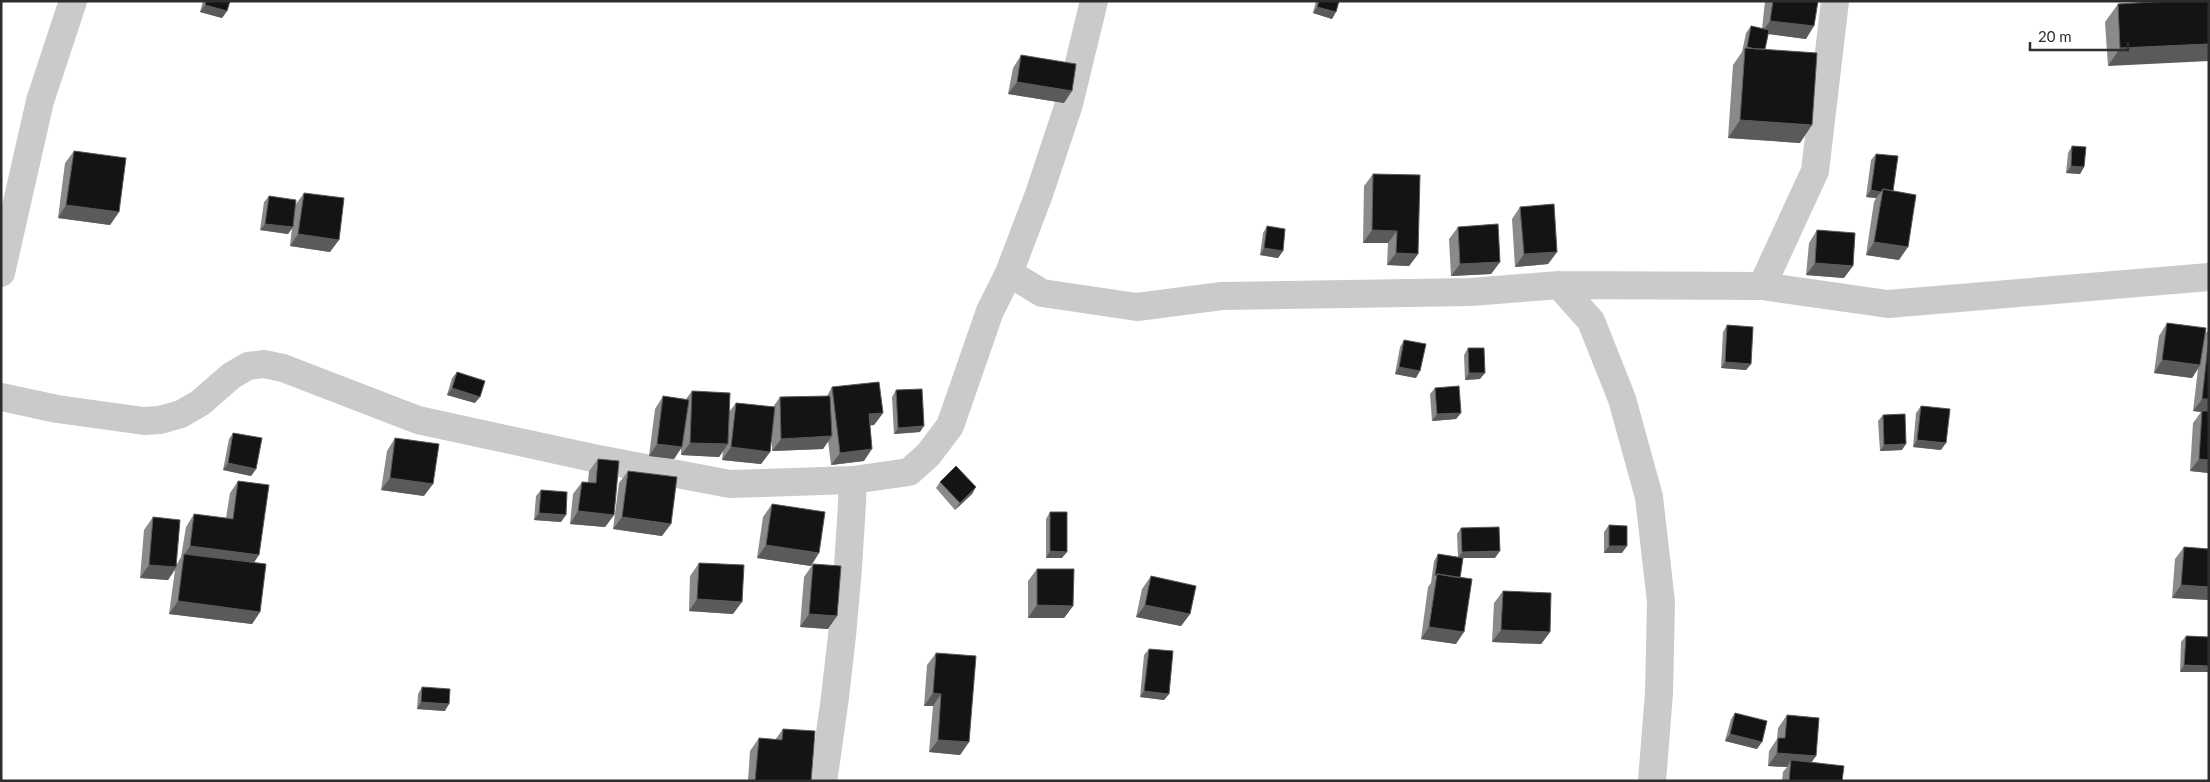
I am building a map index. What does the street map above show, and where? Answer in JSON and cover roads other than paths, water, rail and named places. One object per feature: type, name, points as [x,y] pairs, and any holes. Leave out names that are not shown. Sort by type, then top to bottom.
[{"type":"street","points":[[1,273],[40,101],[73,1]]},
{"type":"street","points":[[1,397],[56,409],[135,420],[160,420],[181,414],[200,403],[231,376],[248,366],[264,364],[283,368],[418,420],[593,458],[730,484],[852,480],[908,472],[928,455],[950,426],[990,311],[1009,273],[1039,194],[1069,104],[1094,1]]},
{"type":"street","points":[[1762,286],[1814,171],[1835,1]]},
{"type":"street","points":[[1009,273],[1042,293],[1137,307],[1222,296],[1471,292],[1559,285],[1762,286],[1888,304],[2209,277]]},
{"type":"street","points":[[1559,285],[1591,322],[1622,399],[1649,497],[1661,602],[1659,693],[1652,781]]},
{"type":"street","points":[[823,781],[833,721],[844,615],[850,545],[852,480]]}]
